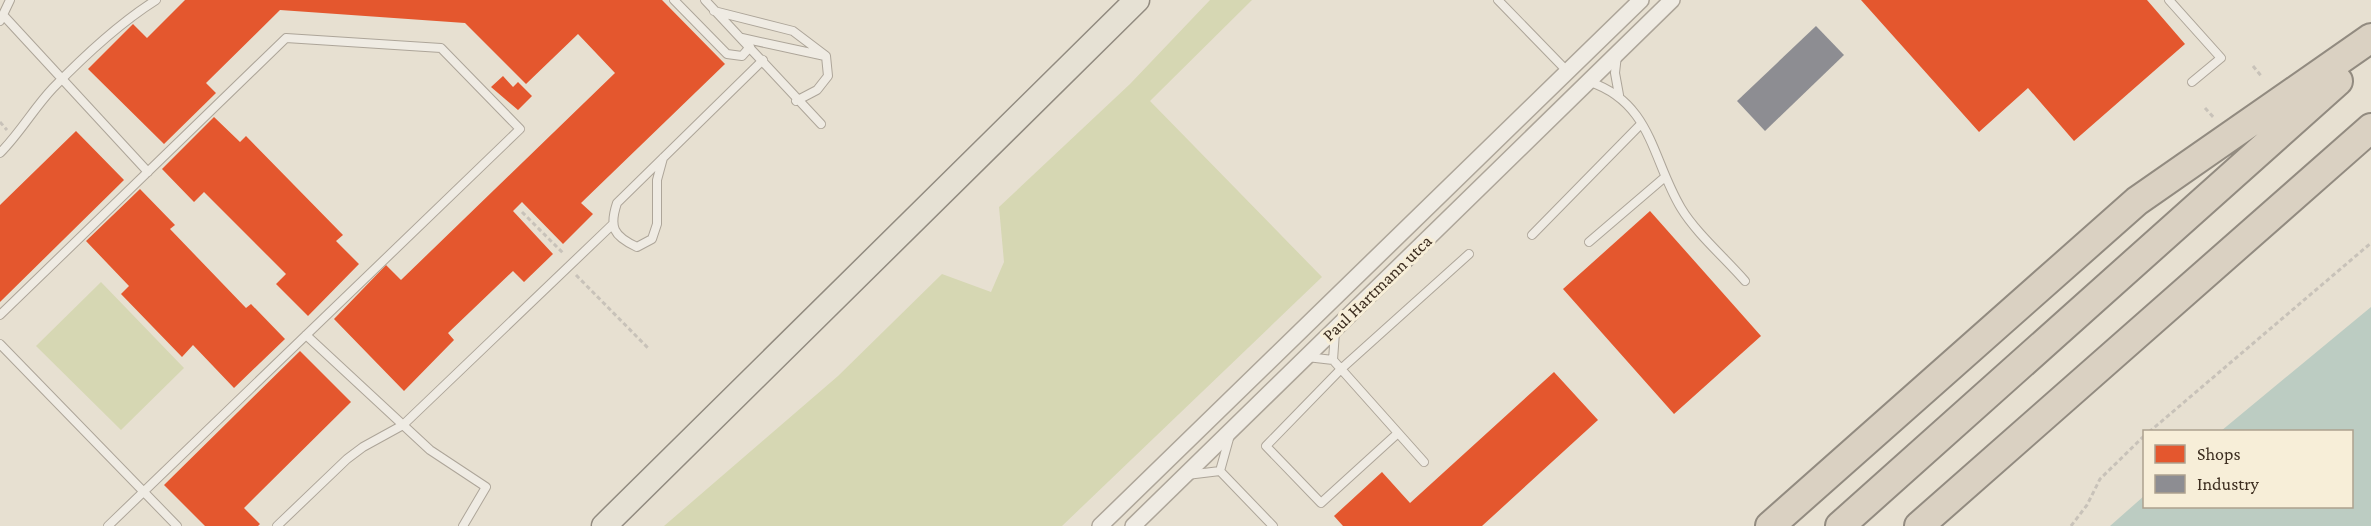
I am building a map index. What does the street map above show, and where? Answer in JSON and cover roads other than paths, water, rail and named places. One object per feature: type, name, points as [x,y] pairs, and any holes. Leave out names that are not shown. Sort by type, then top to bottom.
[{"type":"highway","points":[[1770,526],[1902,412],[2137,201],[2371,38]]},
{"type":"highway","points":[[1840,526],[2371,51]]},
{"type":"highway","points":[[1919,526],[2371,128]]},
{"type":"highway","points":[[1941,526],[2055,407]]},
{"type":"main road","points":[[604,526],[1137,0]]},
{"type":"street","name":"Paul Hartmann utca","points":[[1100,526],[1641,0]]},
{"type":"street","name":"Paul Hartmann utca","points":[[1133,526],[1672,0]]},
{"type":"lane","points":[[10,0],[2,18],[148,172]]},
{"type":"lane","points":[[0,153],[62,79],[129,18],[156,0]]},
{"type":"lane","points":[[674,0],[727,54],[742,56],[750,47]]},
{"type":"lane","points":[[705,0],[764,60],[796,101],[821,124]]},
{"type":"lane","points":[[711,0],[714,11]]},
{"type":"lane","points":[[1498,0],[1567,71]]},
{"type":"lane","points":[[2169,0],[2221,58],[2192,82]]},
{"type":"lane","points":[[714,11],[793,31],[826,56],[828,76],[817,90],[796,101]]},
{"type":"lane","points":[[0,315],[286,38],[441,48],[520,129],[108,526]]},
{"type":"lane","points":[[741,38],[826,56]]},
{"type":"lane","points":[[1619,52],[1615,73],[1619,95],[1654,142],[1665,177],[1682,210],[1745,281]]},
{"type":"lane","points":[[663,158],[657,180],[657,224],[652,239],[637,247],[621,240],[612,225],[611,221],[617,203],[663,158],[764,60]]},
{"type":"lane","points":[[1590,82],[1619,95]]},
{"type":"lane","points":[[1532,235],[1641,124]]},
{"type":"lane","points":[[1588,242],[1665,177]]},
{"type":"lane","points":[[277,526],[347,459],[403,425],[612,225]]},
{"type":"lane","points":[[1398,433],[1321,503],[1266,446],[1341,369],[1469,254]]},
{"type":"lane","points":[[1333,360],[1335,329]]},
{"type":"lane","points":[[306,335],[430,450],[486,487],[463,526]]},
{"type":"lane","points":[[0,344],[177,526]]},
{"type":"lane","points":[[1306,357],[1333,360],[1424,462]]},
{"type":"lane","points":[[1220,471],[1231,432]]},
{"type":"lane","points":[[1185,476],[1220,471]]},
{"type":"lane","points":[[1220,471],[1273,526]]}]
